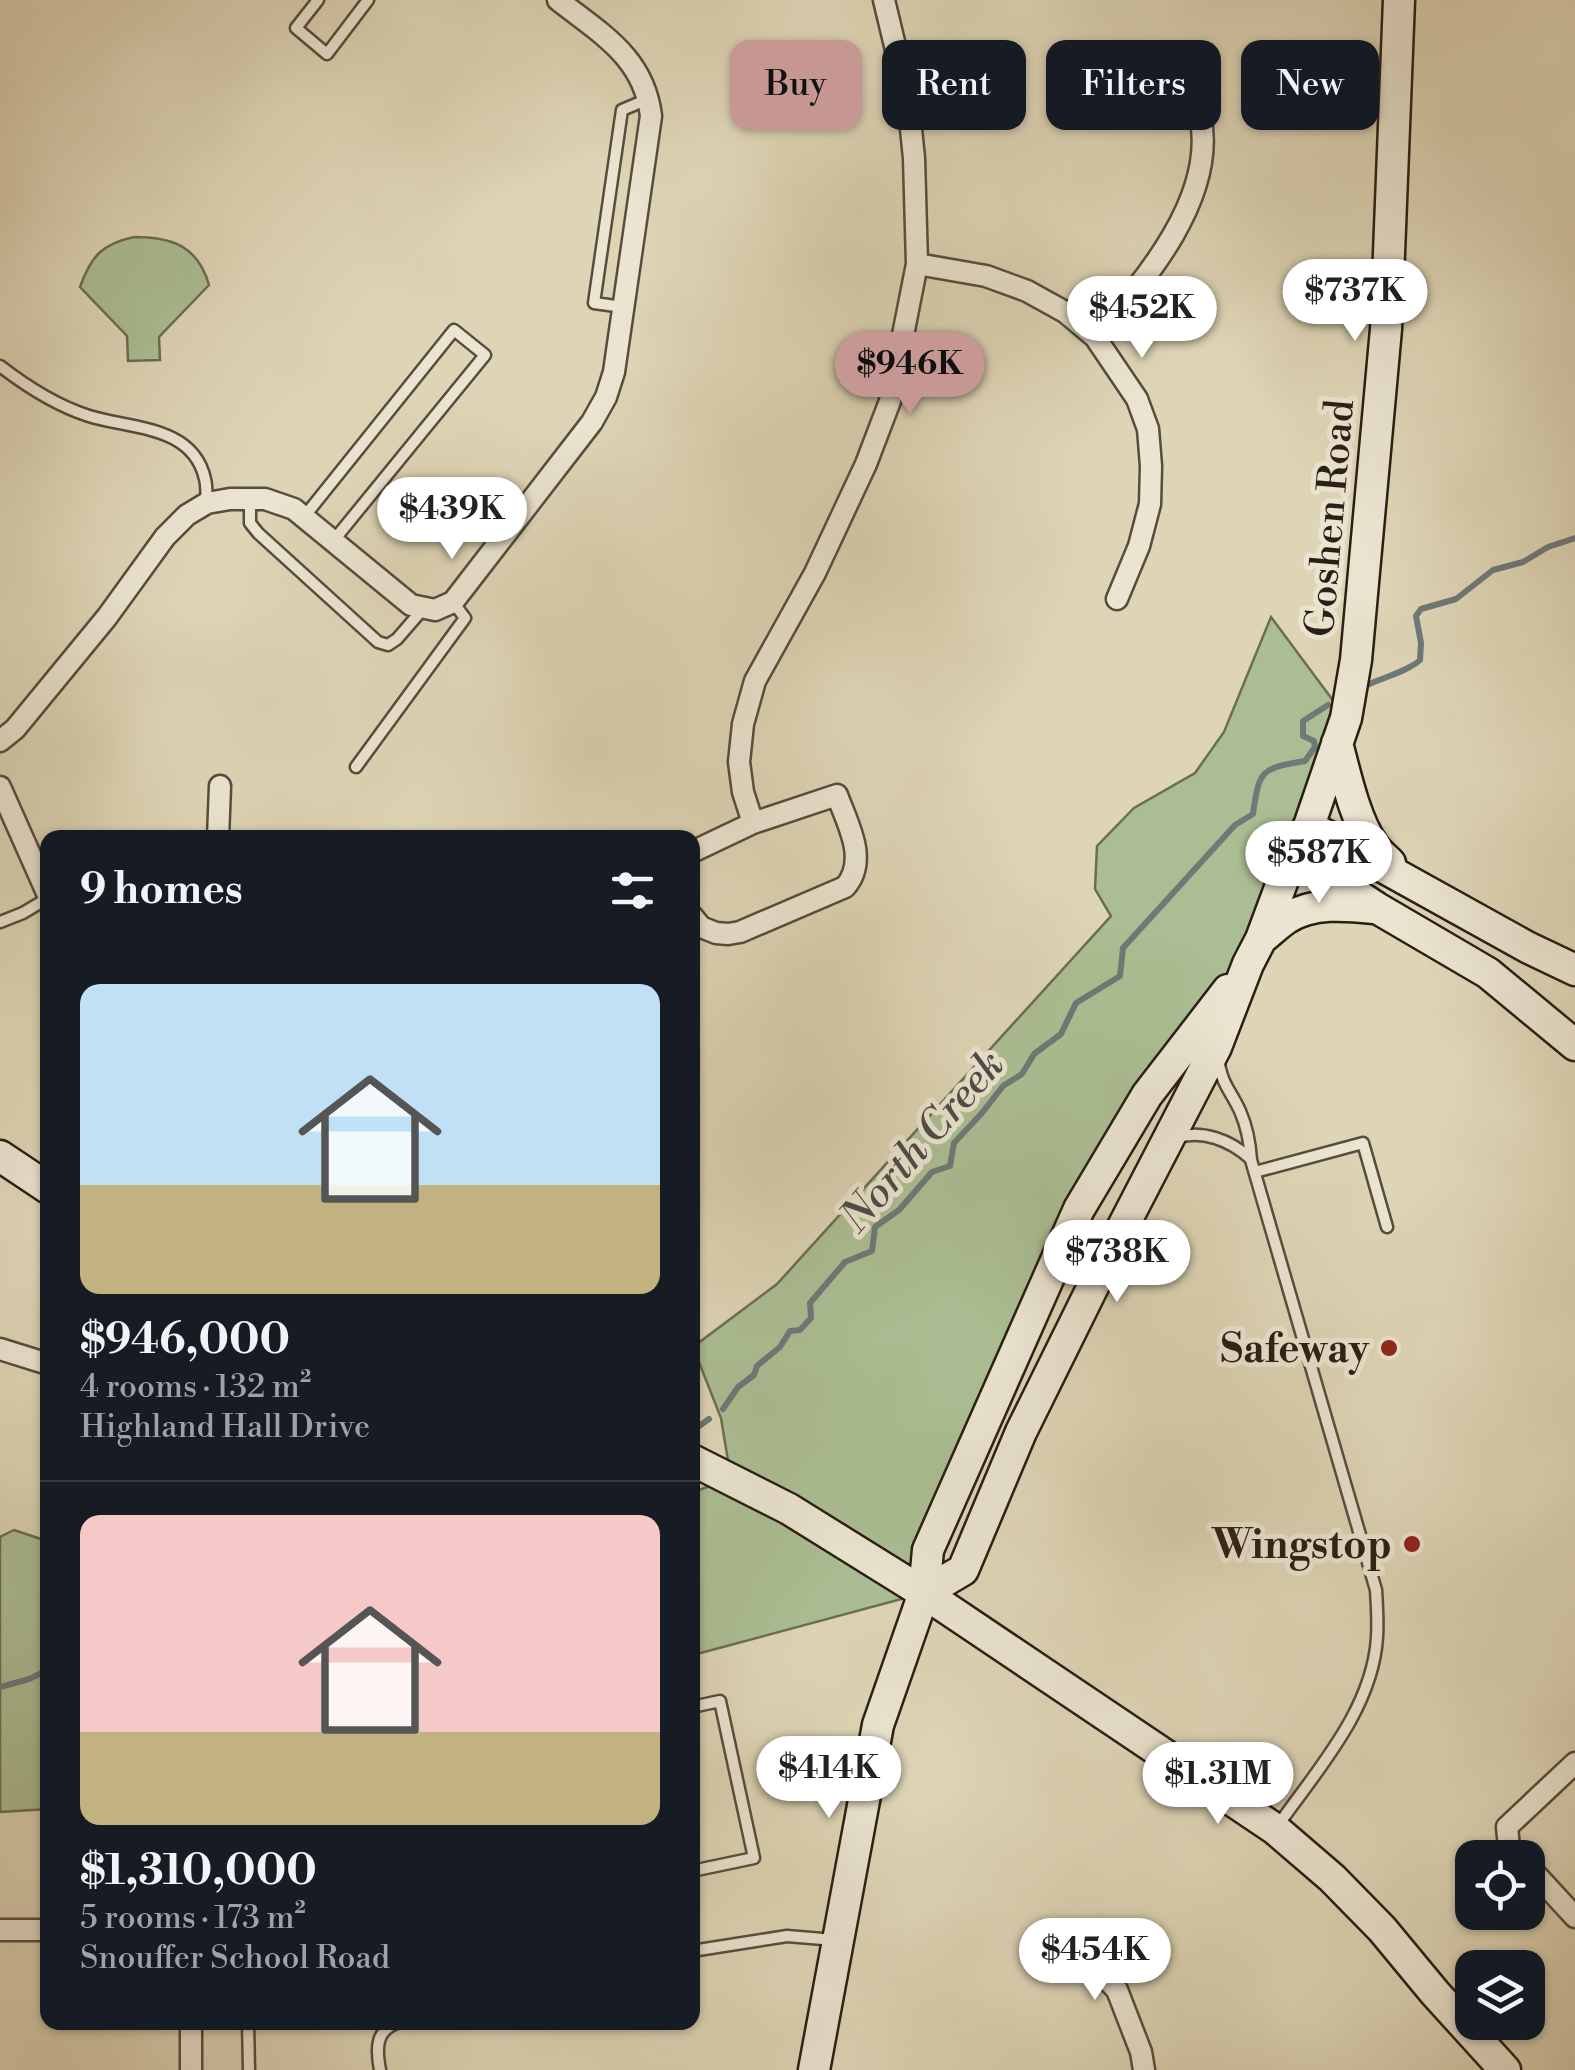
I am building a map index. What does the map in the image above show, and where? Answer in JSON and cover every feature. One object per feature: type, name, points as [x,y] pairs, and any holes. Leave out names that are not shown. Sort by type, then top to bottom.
[{"type":"street","points":[[0,741],[16,730],[165,537],[187,515],[207,503],[250,499],[294,508],[411,605],[435,610],[453,602],[592,422],[614,372],[651,116],[644,82],[626,58],[558,0]]},
{"type":"street","points":[[752,822],[742,792],[739,762],[743,724],[755,681],[815,572],[866,464],[890,401],[917,264],[908,100],[884,0]]},
{"type":"street","name":"Goshen Road","points":[[924,1593],[962,1570],[1021,1432],[1216,1048],[1293,853],[1309,826],[1346,718],[1356,660],[1386,329],[1399,0]]},
{"type":"street","points":[[1095,336],[1137,290],[1168,246],[1200,168],[1202,130]]},
{"type":"street","points":[[917,264],[986,276],[1027,291],[1065,312],[1095,336],[1137,398],[1148,429],[1150,504],[1139,546],[1117,599]]},
{"type":"street","points":[[1337,742],[1348,788],[1373,846],[1406,880]]},
{"type":"street","points":[[218,830],[220,786]]},
{"type":"street","points":[[0,787],[40,878]]},
{"type":"street","points":[[700,848],[752,822],[836,796],[856,853],[852,879],[845,886],[740,932],[716,933],[700,926]]},
{"type":"street","points":[[1309,826],[1526,947],[1575,970]]},
{"type":"street","points":[[1293,853],[1488,972],[1575,1045]]},
{"type":"street","points":[[1255,951],[1288,917],[1340,905],[1378,908]]},
{"type":"street","name":"Goshen Road","points":[[814,2070],[878,1725],[924,1593],[928,1550],[1078,1209],[1147,1095],[1255,951]]},
{"type":"street","points":[[0,1156],[40,1183]]},
{"type":"street","points":[[0,1349],[40,1362]]},
{"type":"street","points":[[700,1464],[789,1509],[924,1593],[1276,1830],[1332,1878],[1382,1929],[1505,2070]]},
{"type":"street","points":[[1508,1840],[1507,1827],[1575,1763]]},
{"type":"street","points":[[1545,1884],[1575,1917]]},
{"type":"street","points":[[0,1930],[40,1930]]},
{"type":"street","points":[[1063,1933],[1117,1990],[1144,2070]]},
{"type":"street","points":[[191,2030],[191,2070]]},
{"type":"lane","points":[[318,0],[296,28],[327,54],[368,0]]},
{"type":"lane","points":[[624,307],[594,303],[622,110],[649,99]]},
{"type":"lane","points":[[304,517],[454,330],[485,355],[334,540]]},
{"type":"lane","points":[[0,366],[44,396],[87,416],[165,433],[190,450],[205,476],[207,503]]},
{"type":"lane","points":[[250,499],[250,523],[258,532],[378,642],[388,645],[397,639],[423,609]]},
{"type":"lane","points":[[356,767],[465,618],[453,602]]},
{"type":"lane","points":[[0,922],[40,901]]},
{"type":"lane","points":[[1216,1048],[1222,1080],[1239,1109],[1250,1141],[1252,1160],[1376,1590],[1378,1640],[1366,1688],[1341,1735],[1276,1830]]},
{"type":"lane","points":[[1167,1141],[1188,1134],[1208,1136],[1238,1147],[1252,1160]]},
{"type":"lane","points":[[1256,1172],[1363,1142],[1388,1227]]},
{"type":"lane","points":[[700,1706],[720,1702],[754,1858],[700,1869]]},
{"type":"lane","points":[[700,1950],[787,1936],[837,1940]]},
{"type":"lane","points":[[248,2030],[249,2070]]},
{"type":"lane","points":[[380,2070],[376,2050],[385,2030]]},
{"type":"green space","points":[[134,237],[182,246],[198,261],[209,285],[159,337],[160,360],[128,361],[127,336],[80,287],[99,253]]},
{"type":"green space","points":[[1271,617],[1346,718],[1261,939],[1079,1209],[924,1593],[700,1653],[700,1490],[731,1479],[721,1418],[700,1365],[700,1342],[777,1284],[1111,916],[1095,889],[1097,846],[1134,808],[1195,773],[1224,732]]},
{"type":"green space","points":[[14,1530],[40,1539],[40,1810],[0,1812],[0,1537]]},
{"type":"waterway","name":"North Creek","points":[[1367,685],[1420,660],[1416,616],[1421,609],[1456,599],[1493,570],[1523,562],[1548,547],[1575,538]]},
{"type":"waterway","name":"North Creek","points":[[723,1409],[790,1331],[800,1330],[811,1318],[810,1303],[845,1262],[872,1251],[875,1227],[899,1210],[932,1172],[950,1166],[954,1143],[1003,1086],[1022,1074],[1034,1054],[1061,1034],[1076,1003],[1120,976],[1123,948],[1235,825],[1253,814],[1257,788],[1265,774],[1279,766],[1305,761],[1315,747],[1314,741],[1303,736],[1303,721],[1328,705]]},
{"type":"waterway","name":"North Creek","points":[[700,1425],[709,1419]]},
{"type":"waterway","name":"North Creek","points":[[0,1687],[40,1674]]},
{"type":"place","name":"Safeway","points":[[1389,1348]]},
{"type":"place","name":"Wingstop","points":[[1412,1544]]}]
